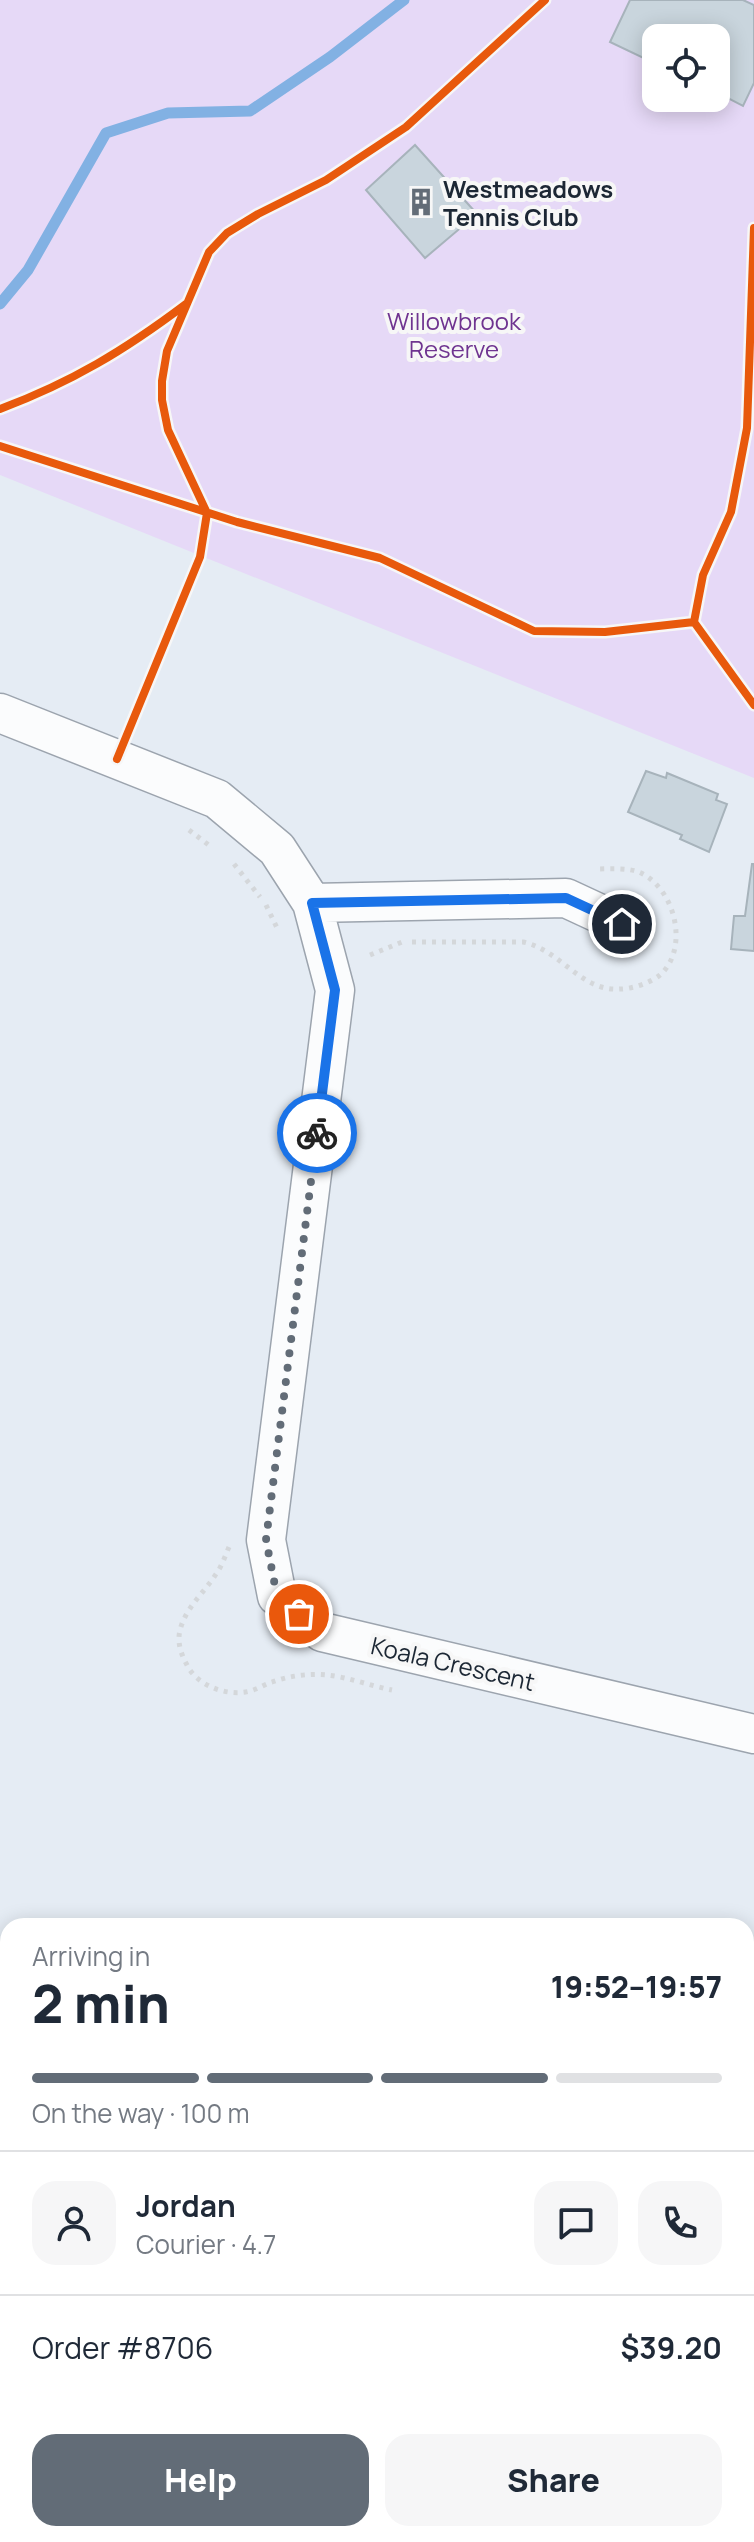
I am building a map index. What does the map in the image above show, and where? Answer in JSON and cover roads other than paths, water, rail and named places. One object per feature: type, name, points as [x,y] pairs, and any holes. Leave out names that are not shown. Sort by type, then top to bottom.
[{"type":"street","name":"Koala Crescent","points":[[0,713],[217,799],[277,849],[323,903],[335,990],[266,1540],[277,1596],[322,1632],[754,1734]]},
{"type":"street","points":[[323,903],[566,898],[622,924]]},
{"type":"waterway","points":[[0,304],[28,270],[106,133],[168,113],[250,111],[330,57],[404,0]]},
{"type":"place","name":"Westmeadows Tennis Club","points":[[421,202]]},
{"type":"park label","name":"Willowbrook Reserve","points":[[454,334]]}]
